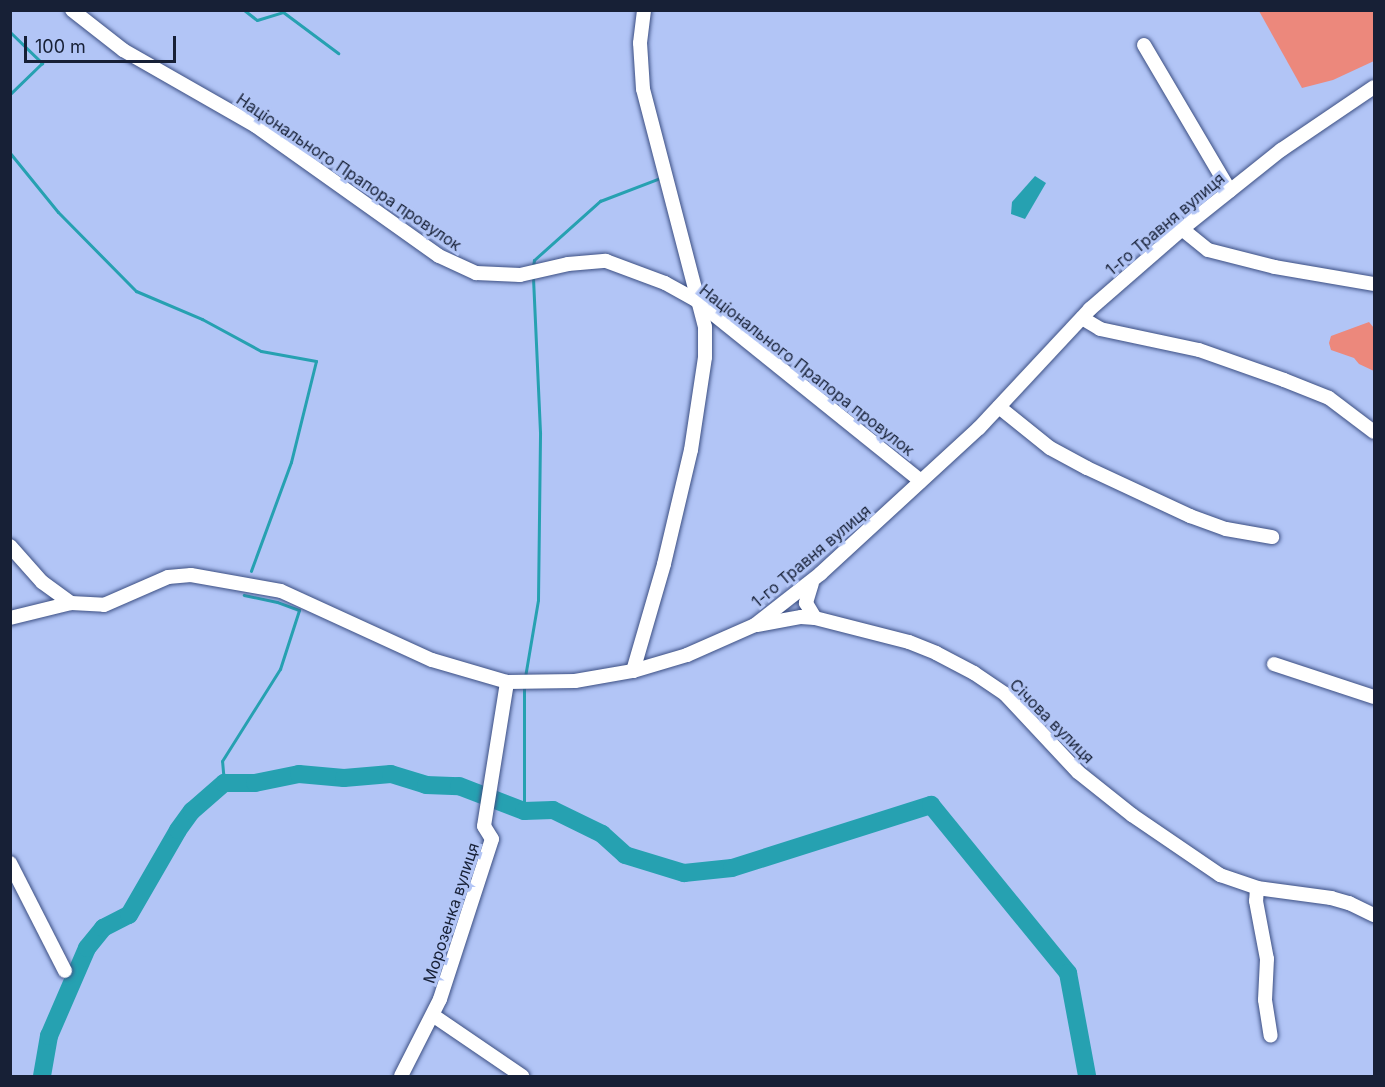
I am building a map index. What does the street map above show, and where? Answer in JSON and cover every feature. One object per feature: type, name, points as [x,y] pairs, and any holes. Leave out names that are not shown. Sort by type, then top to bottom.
[{"type":"street","name":"Національного Прапора провулок","points":[[72,10],[123,50],[256,126],[439,256],[476,273],[519,275],[568,264],[606,261],[665,283],[697,301],[921,481]]},
{"type":"street","points":[[633,671],[664,564],[692,450],[705,357],[705,327],[643,89],[640,43],[644,10]]},
{"type":"street","points":[[1144,45],[1230,191]]},
{"type":"street","name":"1-го Травня вулиця","points":[[10,618],[70,603],[104,605],[168,578],[191,575],[281,591],[432,660],[507,682],[575,681],[633,671],[687,655],[755,625],[814,579],[999,407],[1082,318],[1182,230],[1281,150],[1374,87]]},
{"type":"street","points":[[1182,230],[1208,250],[1275,267],[1374,285]]},
{"type":"street","points":[[1082,318],[1100,329],[1198,350],[1284,380],[1329,398],[1374,432]]},
{"type":"street","points":[[999,407],[1050,448],[1087,468],[1190,516],[1226,529],[1272,537]]},
{"type":"street","points":[[10,546],[42,582],[70,603]]},
{"type":"street","points":[[814,579],[806,603],[815,618]]},
{"type":"street","name":"Січова вулиця","points":[[755,625],[801,617],[815,618],[909,642],[936,653],[981,677],[1005,694],[1078,772],[1131,815],[1221,875],[1257,888],[1331,898],[1349,903],[1374,915]]},
{"type":"street","points":[[1274,664],[1374,697]]},
{"type":"street","name":"Морозенка вулиця","points":[[401,1077],[434,1016],[492,840],[484,826],[507,682]]},
{"type":"street","points":[[10,863],[65,971]]},
{"type":"street","points":[[1257,888],[1256,901],[1267,959],[1265,1000],[1271,1036]]},
{"type":"street","points":[[434,1016],[522,1077]]},
{"type":"shaded area","points":[[1259,11],[1374,11],[1374,61],[1333,80],[1302,88]]},
{"type":"shaded area","points":[[1035,176],[1046,183],[1025,219],[1011,214],[1012,202]]},
{"type":"shaded area","points":[[1369,322],[1374,328],[1374,371],[1359,364],[1354,358],[1331,350],[1329,343],[1331,336]]},
{"type":"waterway","points":[[244,10],[257,20],[283,12],[338,53]]},
{"type":"waterway","points":[[10,32],[42,63],[10,94]]},
{"type":"waterway","points":[[10,153],[58,212],[136,291],[202,319],[261,351],[316,361],[291,462],[251,571]]},
{"type":"waterway","points":[[533,267],[534,260],[600,201],[660,178]]},
{"type":"waterway","points":[[525,677],[538,600],[540,432],[533,277]]},
{"type":"waterway","points":[[224,783],[222,761],[280,669],[299,610],[277,602],[244,595]]},
{"type":"waterway","points":[[524,686],[524,811]]},
{"type":"waterway","points":[[42,1076],[49,1036],[87,948],[103,928],[129,915],[178,830],[192,811],[224,783],[255,783],[299,774],[344,778],[391,774],[426,785],[459,786],[524,811],[553,810],[602,834],[625,855],[684,873],[732,868],[931,805],[1068,973],[1087,1076]]}]
